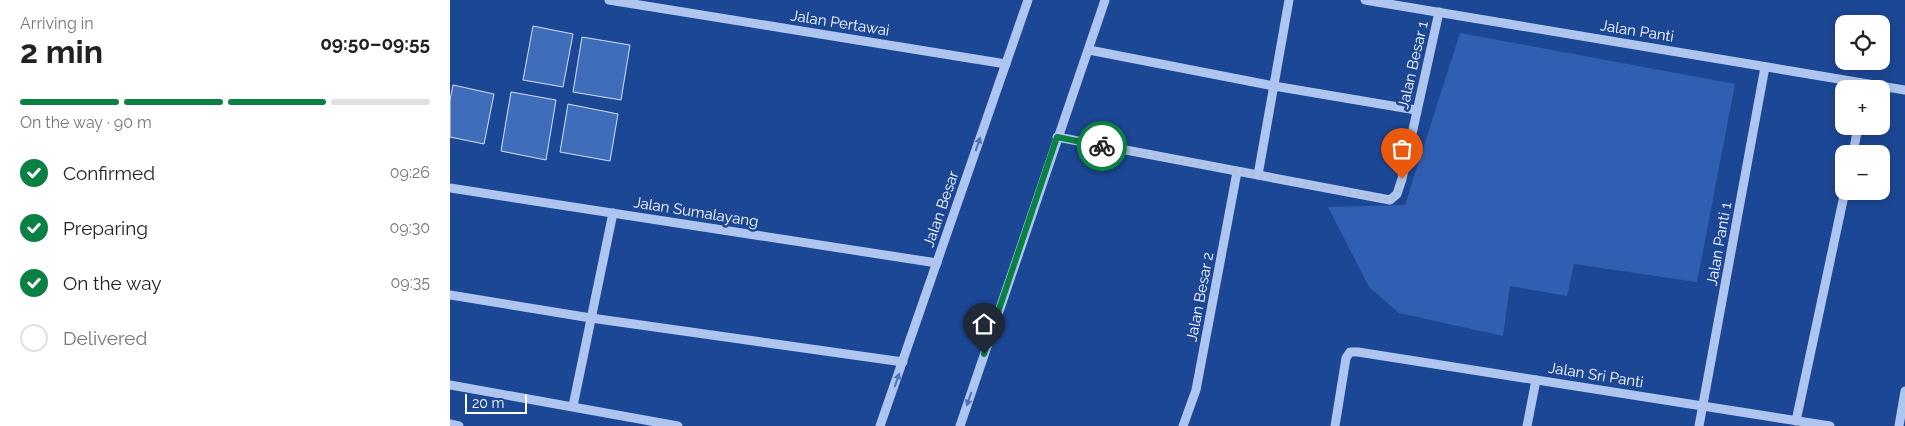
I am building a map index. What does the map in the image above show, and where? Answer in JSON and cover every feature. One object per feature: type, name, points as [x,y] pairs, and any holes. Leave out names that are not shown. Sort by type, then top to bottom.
[{"type":"street","name":"Jalan Pertawai","points":[[609,0],[1006,64]]},
{"type":"street","name":"Jalan Besar","points":[[880,426],[1028,0]]},
{"type":"street","points":[[960,426],[1105,0]]},
{"type":"street","points":[[1258,175],[1289,0]]},
{"type":"street","name":"Jalan Panti","points":[[1365,0],[1835,80]]},
{"type":"street","name":"Jalan Besar 1","points":[[1057,137],[1390,200],[1397,194],[1402,179],[1439,12]]},
{"type":"street","points":[[1089,50],[1274,86],[1416,110]]},
{"type":"street","name":"Jalan Panti 1","points":[[1700,426],[1765,67]]},
{"type":"street","name":"Jalan Panti","points":[[1890,88],[1905,90]]},
{"type":"street","name":"Jalan Besar 2","points":[[1183,426],[1196,390],[1237,172]]},
{"type":"street","name":"Jalan Sumalayang","points":[[450,188],[937,263]]},
{"type":"street","points":[[1796,421],[1842,200]]},
{"type":"street","points":[[573,406],[613,213]]},
{"type":"street","points":[[450,295],[591,318],[903,362]]},
{"type":"street","name":"Jalan Sri Panti","points":[[1334,426],[1346,358],[1350,352],[1358,352],[1830,426]]},
{"type":"street","points":[[1527,426],[1536,380]]},
{"type":"street","points":[[450,385],[678,426]]},
{"type":"street","points":[[1900,426],[1905,391]]},
{"type":"street","points":[[450,424],[459,426]]},
{"type":"shaded area","points":[[1460,33],[1735,84],[1697,282],[1574,264],[1567,296],[1510,286],[1503,336],[1399,313],[1369,287],[1328,207],[1405,205]]},
{"type":"building","points":[[533,26],[573,34],[563,87],[523,80]]},
{"type":"building","points":[[582,37],[630,45],[621,100],[573,92]]},
{"type":"building","points":[[453,85],[494,94],[484,144],[450,137],[450,100]]},
{"type":"building","points":[[511,92],[556,100],[546,160],[501,151]]},
{"type":"building","points":[[568,104],[618,114],[610,161],[560,152]]},
{"type":"way so far","points":[[1102,146],[1390,200],[1397,194],[1402,179]]},
{"type":"route","points":[[984,354],[1057,137],[1102,146]]}]
